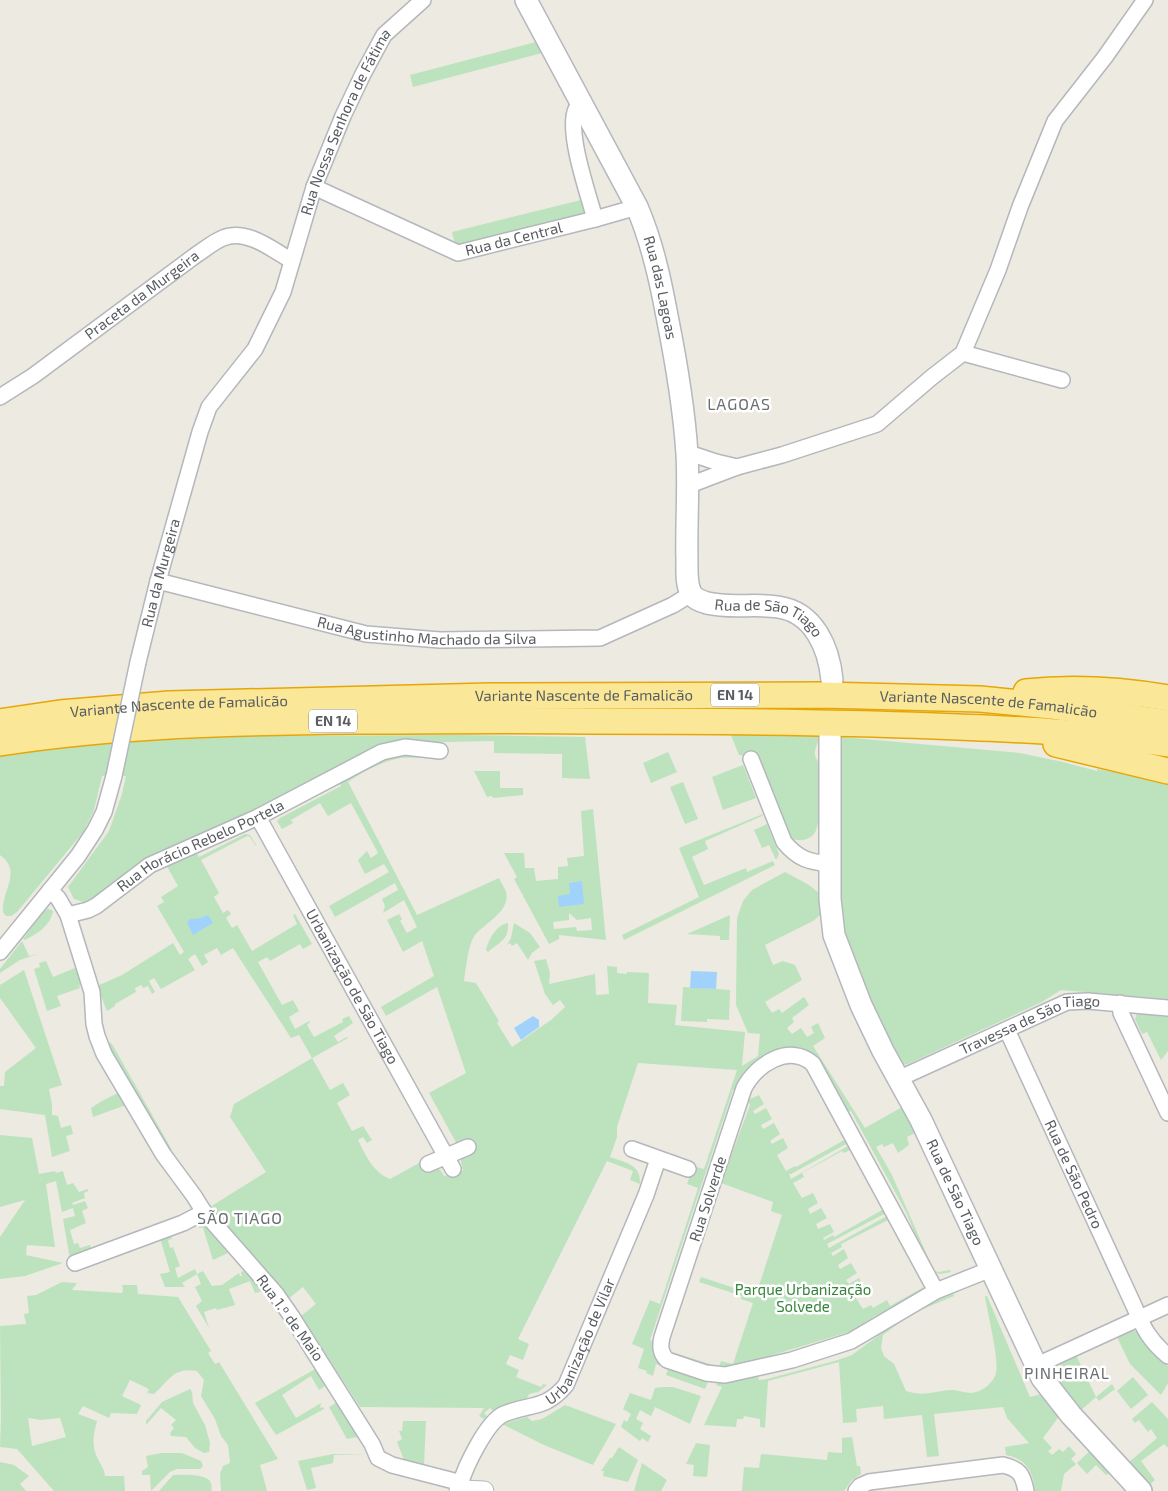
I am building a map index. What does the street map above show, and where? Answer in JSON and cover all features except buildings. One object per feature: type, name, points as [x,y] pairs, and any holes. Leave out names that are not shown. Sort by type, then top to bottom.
[{"type":"highway","points":[[980,698],[1046,690],[1081,689],[1145,694],[1168,698]]},
{"type":"highway","name":"Variante Nascente de Famalicão","points":[[0,722],[60,713],[169,704],[490,696],[823,695],[980,698],[1168,723]]},
{"type":"highway","name":"Variante Nascente de Famalicão","points":[[0,743],[42,736],[129,728],[304,722],[706,721],[993,728],[1126,737],[1168,744]]},
{"type":"highway","points":[[993,728],[1168,771]]},
{"type":"main road","name":"Rua das Lagoas","points":[[526,0],[637,207],[655,258],[676,364],[686,452],[687,574],[695,597]]},
{"type":"main road","name":"Rua de São Tiago","points":[[695,597],[722,606],[779,607],[794,612],[820,636],[830,662],[832,680]]},
{"type":"main road","name":"Rua de São Tiago","points":[[830,736],[830,899],[834,935],[861,1005],[898,1079],[922,1120],[1035,1366],[1071,1415],[1142,1491]]},
{"type":"street","name":"Rua Nossa Senhora de Fátima","points":[[292,261],[314,186],[363,74],[384,35],[423,0]]},
{"type":"street","points":[[687,486],[737,467],[782,455],[876,424],[963,353],[998,270],[1020,207],[1055,122],[1105,57],[1144,0]]},
{"type":"street","points":[[580,101],[575,112],[574,129],[595,219]]},
{"type":"street","name":"Rua da Central","points":[[314,186],[458,253],[637,207]]},
{"type":"street","name":"Praceta da Murgeira","points":[[0,397],[33,376],[196,255],[223,238],[236,235],[253,239],[292,261]]},
{"type":"street","name":"Rua da Murgeira","points":[[50,890],[78,856],[104,812],[114,776],[138,662],[158,581],[200,432],[209,407],[255,349],[283,292],[292,261]]},
{"type":"street","points":[[963,353],[1062,380]]},
{"type":"street","points":[[686,452],[737,467]]},
{"type":"street","name":"Rua Agustinho Machado da Silva","points":[[158,581],[366,634],[440,640],[600,638],[678,602],[695,597]]},
{"type":"street","name":"Rua Horácio Rebelo Portela","points":[[68,915],[96,906],[150,865],[258,816],[382,752],[405,747],[440,751]]},
{"type":"street","points":[[751,759],[784,842],[791,851],[800,857],[810,861],[830,864]]},
{"type":"street","name":"Urbanização de São Tiago","points":[[258,816],[450,1162]]},
{"type":"street","points":[[0,952],[50,890],[58,898],[68,915]]},
{"type":"street","name":"Rua 1.º de Maio","points":[[68,915],[92,992],[96,1036],[104,1054],[163,1154],[204,1212],[280,1299],[330,1374],[372,1444],[378,1458],[392,1465],[448,1479],[461,1488]]},
{"type":"street","name":"Travessa de São Tiago","points":[[898,1079],[1067,1002],[1083,1000],[1168,1008]]},
{"type":"street","points":[[1120,1003],[1121,1013],[1168,1113]]},
{"type":"street","name":"Rua de São Pedro","points":[[1007,1030],[1139,1318],[1150,1338],[1168,1356]]},
{"type":"street","name":"Rua Solverde","points":[[936,1291],[813,1064],[797,1055],[786,1055],[760,1068],[750,1078],[744,1088],[662,1337],[661,1350],[663,1356],[676,1364],[706,1373],[725,1375],[792,1360],[850,1341],[936,1291],[991,1269]]},
{"type":"street","points":[[428,1164],[450,1162],[468,1147]]},
{"type":"street","points":[[632,1149],[688,1169]]},
{"type":"street","name":"Urbanização de Vilar","points":[[461,1488],[484,1435],[496,1418],[504,1414],[546,1403],[566,1385],[646,1195],[658,1159]]},
{"type":"street","points":[[75,1263],[183,1223],[204,1212]]},
{"type":"street","points":[[1035,1366],[1168,1305]]},
{"type":"street","points":[[856,1491],[860,1486],[869,1482],[1003,1465],[1021,1474],[1026,1491]]},
{"type":"street","points":[[461,1488],[484,1491]]},
{"type":"green space","points":[[536,42],[542,53],[413,87],[410,75]]},
{"type":"green space","points":[[581,200],[585,215],[456,249],[452,232]]},
{"type":"green space","points":[[730,733],[820,736],[815,757],[819,769],[820,811],[816,830],[811,837],[803,840],[791,839],[758,757],[739,755]]},
{"type":"green space","points":[[458,735],[585,737],[590,779],[562,778],[562,754],[494,753],[494,741],[395,743],[93,901],[83,902],[74,899],[68,887],[109,831],[126,776],[102,776],[94,810],[84,831],[17,912],[11,916],[6,916],[3,912],[3,904],[11,875],[7,861],[0,855],[0,756],[103,743],[255,736]]},
{"type":"green space","points":[[842,737],[1020,753],[1097,771],[1097,769],[1168,782],[1168,999],[1061,990],[1040,1003],[908,1064],[901,1065],[858,977],[848,946],[842,914]]},
{"type":"green space","points":[[668,752],[677,772],[651,783],[643,763]]},
{"type":"green space","points":[[395,753],[432,755],[401,758],[380,764],[348,782],[417,915],[499,878],[506,892],[507,899],[505,905],[475,935],[468,957],[464,981],[476,983],[512,1047],[551,1020],[565,1007],[560,1000],[553,1005],[545,994],[534,961],[546,959],[550,973],[549,984],[595,974],[596,995],[609,994],[607,966],[617,967],[617,973],[649,973],[648,1003],[677,1005],[675,1025],[745,1032],[742,1066],[758,1056],[760,1034],[748,1033],[736,1005],[737,918],[743,901],[752,890],[785,872],[809,885],[820,894],[820,915],[813,921],[765,945],[773,965],[783,961],[795,965],[802,980],[765,1002],[772,1013],[779,1009],[782,1013],[804,997],[809,1005],[792,1018],[794,1022],[787,1028],[792,1034],[801,1028],[807,1037],[814,1033],[811,1027],[818,1023],[825,1038],[813,1046],[865,1128],[904,1106],[917,1132],[907,1137],[909,1145],[898,1153],[893,1143],[884,1147],[882,1144],[876,1147],[892,1175],[934,1271],[950,1270],[951,1272],[940,1274],[933,1272],[928,1265],[906,1212],[851,1111],[846,1113],[797,1050],[739,1091],[733,1090],[650,1340],[656,1342],[655,1355],[657,1360],[709,1379],[705,1389],[666,1375],[668,1369],[656,1364],[653,1376],[646,1373],[647,1371],[638,1368],[644,1349],[632,1344],[650,1300],[660,1304],[698,1188],[687,1184],[693,1166],[704,1169],[737,1070],[638,1063],[617,1127],[617,1137],[610,1157],[635,1168],[640,1177],[640,1184],[630,1180],[633,1171],[607,1161],[518,1339],[529,1344],[523,1360],[510,1355],[506,1364],[519,1370],[516,1377],[541,1387],[543,1384],[547,1385],[538,1392],[529,1394],[526,1401],[493,1411],[490,1408],[484,1413],[487,1416],[484,1419],[479,1416],[484,1408],[360,1407],[301,1316],[316,1304],[303,1287],[288,1299],[275,1280],[230,1235],[210,1207],[266,1172],[230,1117],[234,1104],[312,1058],[330,1090],[343,1083],[350,1095],[337,1103],[352,1131],[363,1126],[372,1140],[367,1143],[363,1137],[358,1140],[371,1163],[384,1176],[390,1179],[421,1162],[438,1168],[444,1176],[463,1171],[458,1146],[429,1093],[466,1073],[437,987],[386,1016],[381,1007],[434,976],[422,941],[403,952],[387,920],[399,914],[402,919],[400,921],[407,933],[417,927],[404,900],[383,913],[385,906],[382,899],[398,890],[395,883],[335,917],[329,906],[389,872],[384,864],[365,874],[358,860],[367,851],[371,858],[378,853],[351,803],[328,816],[320,803],[291,820],[293,823],[282,829],[277,821],[341,786],[338,779]]},
{"type":"green space","points":[[743,765],[756,798],[723,810],[712,777]]},
{"type":"green space","points":[[474,771],[500,771],[500,788],[523,788],[523,795],[487,797]]},
{"type":"green space","points":[[683,782],[698,819],[685,824],[670,787]]},
{"type":"green space","points":[[593,809],[606,940],[559,935],[559,939],[549,944],[514,879],[517,877],[504,853],[524,853],[525,868],[534,868],[536,881],[558,879],[558,867],[568,866],[567,858],[584,856],[581,811]],"holes":[[[569,913],[577,920],[591,918],[592,930],[577,931],[576,927],[554,929],[553,922],[569,920]]]},
{"type":"green space","points":[[763,814],[705,841],[708,849],[692,857],[704,885],[746,868],[747,872],[773,861],[775,865],[624,940],[622,935],[699,897],[679,848]]},
{"type":"green space","points":[[767,824],[779,854],[776,860],[769,845],[762,848],[754,830]]},
{"type":"green space","points":[[245,834],[250,835],[256,845],[247,836],[201,860],[219,893],[214,897],[223,913],[228,910],[231,914],[226,918],[232,928],[237,925],[252,951],[297,924],[293,915],[295,914],[312,944],[303,949],[300,944],[270,961],[267,957],[258,962],[282,1005],[293,1000],[299,1011],[289,1017],[295,1029],[309,1021],[307,1025],[314,1037],[343,1022],[342,1019],[349,1016],[353,1023],[334,1036],[338,1042],[348,1038],[312,1058],[299,1035],[291,1038],[233,948],[221,955],[217,948],[204,955],[208,962],[202,966],[195,954],[188,959],[195,970],[161,989],[154,978],[149,981],[155,992],[152,994],[148,986],[143,988],[141,985],[135,988],[136,992],[107,1011],[97,986],[122,975],[173,943],[180,955],[184,952],[157,906],[164,902],[161,897],[178,886],[165,863],[195,850],[199,857]]},
{"type":"green space","points":[[48,909],[53,912],[46,926],[34,935],[25,940],[23,939],[44,911]]},
{"type":"green space","points":[[730,915],[729,940],[720,940],[720,936],[687,934]]},
{"type":"green space","points":[[508,923],[505,937],[488,952],[486,950],[494,933],[504,924]]},
{"type":"green space","points":[[514,923],[530,933],[540,947],[532,953],[528,960],[517,943],[512,946],[510,943],[507,945],[511,938]]},
{"type":"green space","points":[[22,941],[29,956],[38,954],[20,960],[0,973],[0,969]]},
{"type":"green space","points":[[46,961],[53,977],[75,968],[77,965],[84,984],[79,985],[80,988],[57,996],[61,1006],[47,1011],[34,969],[40,967],[39,963]]},
{"type":"green space","points":[[24,970],[62,1085],[49,1089],[52,1115],[58,1116],[61,1128],[71,1125],[73,1134],[66,1136],[70,1151],[52,1157],[45,1115],[0,1109],[0,1086],[4,1086],[5,1072],[36,1048],[0,998],[0,985]]},
{"type":"green space","points":[[683,987],[730,990],[729,1020],[707,1019],[707,1022],[681,1021]]},
{"type":"green space","points":[[1137,1013],[1168,1017],[1168,1051],[1161,1060],[1147,1032],[1142,1034],[1135,1019]]},
{"type":"green space","points":[[104,1039],[112,1044],[172,1150],[167,1152]]},
{"type":"green space","points":[[122,1091],[129,1104],[93,1117],[91,1108]]},
{"type":"green space","name":"Parque Urbanização Solvede","points":[[759,1095],[764,1104],[753,1111],[755,1114],[766,1108],[772,1119],[761,1125],[763,1129],[774,1123],[780,1134],[770,1141],[772,1144],[783,1138],[788,1148],[777,1155],[786,1171],[846,1139],[846,1144],[789,1174],[791,1179],[848,1146],[852,1149],[844,1153],[842,1151],[802,1173],[804,1177],[793,1183],[802,1198],[813,1193],[818,1203],[808,1209],[810,1214],[821,1208],[827,1218],[816,1224],[818,1229],[830,1224],[834,1232],[823,1238],[824,1240],[833,1235],[834,1237],[884,1209],[884,1214],[827,1244],[829,1248],[887,1216],[890,1219],[841,1244],[842,1247],[831,1253],[833,1256],[844,1249],[848,1258],[838,1265],[840,1269],[851,1263],[857,1273],[846,1280],[849,1284],[859,1278],[865,1288],[854,1295],[863,1309],[871,1305],[873,1308],[887,1300],[890,1306],[924,1287],[919,1296],[875,1316],[852,1331],[727,1369],[718,1369],[672,1356],[669,1351],[719,1367],[721,1361],[733,1364],[753,1303],[741,1299],[742,1296],[699,1282],[701,1277],[756,1295],[782,1215],[771,1211],[773,1202],[721,1183],[750,1105],[748,1100]]},
{"type":"green space","points":[[0,1135],[32,1138],[39,1174],[63,1171],[67,1185],[73,1183],[79,1192],[88,1189],[84,1193],[85,1198],[72,1203],[73,1205],[85,1201],[88,1208],[82,1211],[86,1223],[70,1230],[74,1244],[78,1243],[80,1248],[90,1245],[93,1251],[70,1259],[63,1219],[75,1216],[73,1208],[62,1212],[56,1181],[46,1184],[55,1247],[27,1245],[26,1255],[63,1263],[25,1276],[0,1279],[0,1237],[25,1200],[0,1207]]},
{"type":"green space","points":[[202,1224],[228,1253],[213,1260],[203,1228],[199,1228],[198,1225]]},
{"type":"green space","points":[[171,1234],[172,1239],[168,1240],[170,1248],[173,1247],[180,1266],[175,1268],[178,1278],[195,1269],[197,1274],[182,1283],[185,1287],[165,1287],[160,1274],[170,1272],[160,1238]]},
{"type":"green space","points":[[203,1271],[212,1286],[222,1285],[239,1273],[242,1276],[241,1272],[243,1271],[258,1283],[263,1291],[255,1293],[250,1281],[229,1289],[235,1305],[204,1312],[209,1328],[196,1306],[202,1301],[195,1287],[201,1284],[197,1274]]},
{"type":"green space","points":[[62,1282],[77,1283],[72,1290],[122,1293],[122,1285],[137,1285],[138,1294],[178,1297],[211,1351],[208,1353],[215,1364],[219,1362],[278,1459],[260,1465],[267,1491],[221,1491],[220,1474],[223,1466],[230,1463],[228,1445],[221,1436],[215,1419],[201,1396],[204,1380],[197,1371],[189,1370],[177,1373],[154,1394],[147,1393],[149,1389],[130,1380],[122,1396],[141,1405],[137,1414],[111,1413],[109,1418],[83,1406],[78,1414],[97,1421],[94,1432],[96,1456],[105,1476],[124,1476],[125,1491],[54,1491],[17,1449],[0,1447],[0,1326],[26,1324],[24,1314],[29,1313],[27,1296],[36,1295]],"holes":[[[28,1418],[41,1420],[60,1418],[66,1437],[32,1446]]]},
{"type":"green space","points":[[953,1293],[954,1296],[911,1314],[883,1335],[881,1348],[884,1356],[894,1364],[906,1391],[924,1394],[952,1390],[971,1393],[982,1390],[993,1379],[996,1370],[995,1349],[985,1296],[987,1296],[1030,1397],[1042,1394],[1060,1415],[1043,1438],[1052,1448],[1048,1451],[1052,1455],[1059,1449],[1063,1452],[1069,1446],[1076,1454],[1071,1459],[1076,1464],[1064,1474],[1061,1491],[1035,1491],[1027,1467],[1019,1460],[1006,1455],[1005,1447],[1029,1443],[1007,1418],[1003,1407],[934,1414],[939,1456],[927,1457],[922,1415],[884,1419],[883,1406],[856,1409],[857,1422],[843,1423],[839,1362],[768,1381],[765,1428],[760,1427],[760,1419],[744,1416],[743,1419],[737,1419],[736,1427],[704,1425],[722,1387],[716,1385],[719,1381],[758,1377],[759,1380],[767,1379],[852,1355],[909,1313]]},
{"type":"green space","points":[[1133,1330],[1143,1337],[1154,1350],[1152,1353],[1168,1366],[1168,1383],[1161,1395],[1130,1364],[1116,1335]]},
{"type":"green space","points":[[1076,1355],[1096,1397],[1079,1412],[1054,1377],[1059,1366]]},
{"type":"green space","points":[[317,1368],[328,1384],[319,1390],[311,1376],[282,1395],[296,1418],[321,1403],[320,1408],[323,1407],[324,1409],[276,1435],[255,1403]]},
{"type":"green space","points":[[1133,1377],[1148,1395],[1131,1409],[1117,1391]]},
{"type":"green space","points":[[1112,1384],[1115,1389],[1099,1401],[1096,1397]]},
{"type":"green space","points":[[673,1387],[701,1396],[690,1424],[655,1407],[651,1416],[640,1410],[636,1419],[643,1423],[640,1429],[651,1436],[648,1442],[642,1438],[640,1441],[621,1427],[624,1420],[627,1422],[631,1414],[623,1409],[630,1393],[651,1400],[655,1388]]},
{"type":"green space","points":[[190,1389],[193,1403],[205,1425],[210,1443],[209,1452],[204,1453],[195,1448],[186,1437],[171,1436],[170,1433],[174,1428],[171,1425],[176,1420],[161,1408],[146,1425],[146,1421],[162,1402]]},
{"type":"green space","points":[[339,1401],[362,1436],[347,1439],[329,1407]]},
{"type":"green space","points":[[1152,1402],[1168,1419],[1168,1448],[1164,1444],[1141,1461],[1155,1480],[1148,1486],[1127,1464],[1157,1438],[1151,1429],[1148,1432],[1139,1420],[1135,1423],[1132,1419]]},
{"type":"green space","points":[[565,1405],[616,1424],[593,1465],[544,1445],[502,1424],[527,1417],[532,1421],[542,1419]]},
{"type":"green space","points":[[403,1421],[426,1421],[424,1465],[404,1460],[397,1442],[402,1439],[399,1431],[402,1431]]},
{"type":"green space","points":[[852,1437],[857,1466],[860,1466],[861,1474],[852,1480],[844,1491],[742,1491],[744,1467],[759,1468],[761,1454],[827,1460],[828,1452],[842,1453],[842,1438]]},
{"type":"green space","points":[[696,1443],[710,1445],[707,1477],[693,1476],[694,1465],[686,1464]]},
{"type":"green space","points":[[619,1447],[638,1460],[628,1482],[603,1476],[604,1471],[601,1471]]},
{"type":"green space","points":[[1091,1450],[1113,1472],[1106,1475],[1096,1465],[1087,1474],[1077,1463]]},
{"type":"green space","points":[[161,1453],[182,1453],[201,1461],[203,1466],[200,1469],[177,1469],[170,1472],[151,1491],[150,1475],[142,1475],[142,1471],[148,1467],[146,1456]]},
{"type":"green space","points":[[333,1454],[366,1454],[334,1455],[333,1463],[311,1468],[316,1488],[307,1490],[298,1461]]},
{"type":"green space","points":[[0,1462],[14,1465],[29,1476],[20,1484],[26,1491],[0,1491]]},
{"type":"green space","points":[[642,1463],[667,1480],[661,1491],[634,1491]]},
{"type":"green space","points":[[173,1475],[194,1475],[205,1478],[211,1483],[212,1491],[159,1491]]},
{"type":"water","points":[[582,881],[584,904],[559,907],[558,896],[570,894],[569,883]]},
{"type":"water","points":[[208,915],[213,923],[193,935],[187,923],[190,919]]},
{"type":"water","points":[[691,971],[717,972],[716,989],[690,988]]},
{"type":"water","points":[[533,1016],[539,1020],[539,1027],[521,1040],[514,1028]]},
{"type":"district","name":"LAGOAS","points":[[739,404]]},
{"type":"district","name":"SÃO TIAGO","points":[[240,1218]]},
{"type":"district","name":"PINHEIRAL","points":[[1067,1373]]}]
